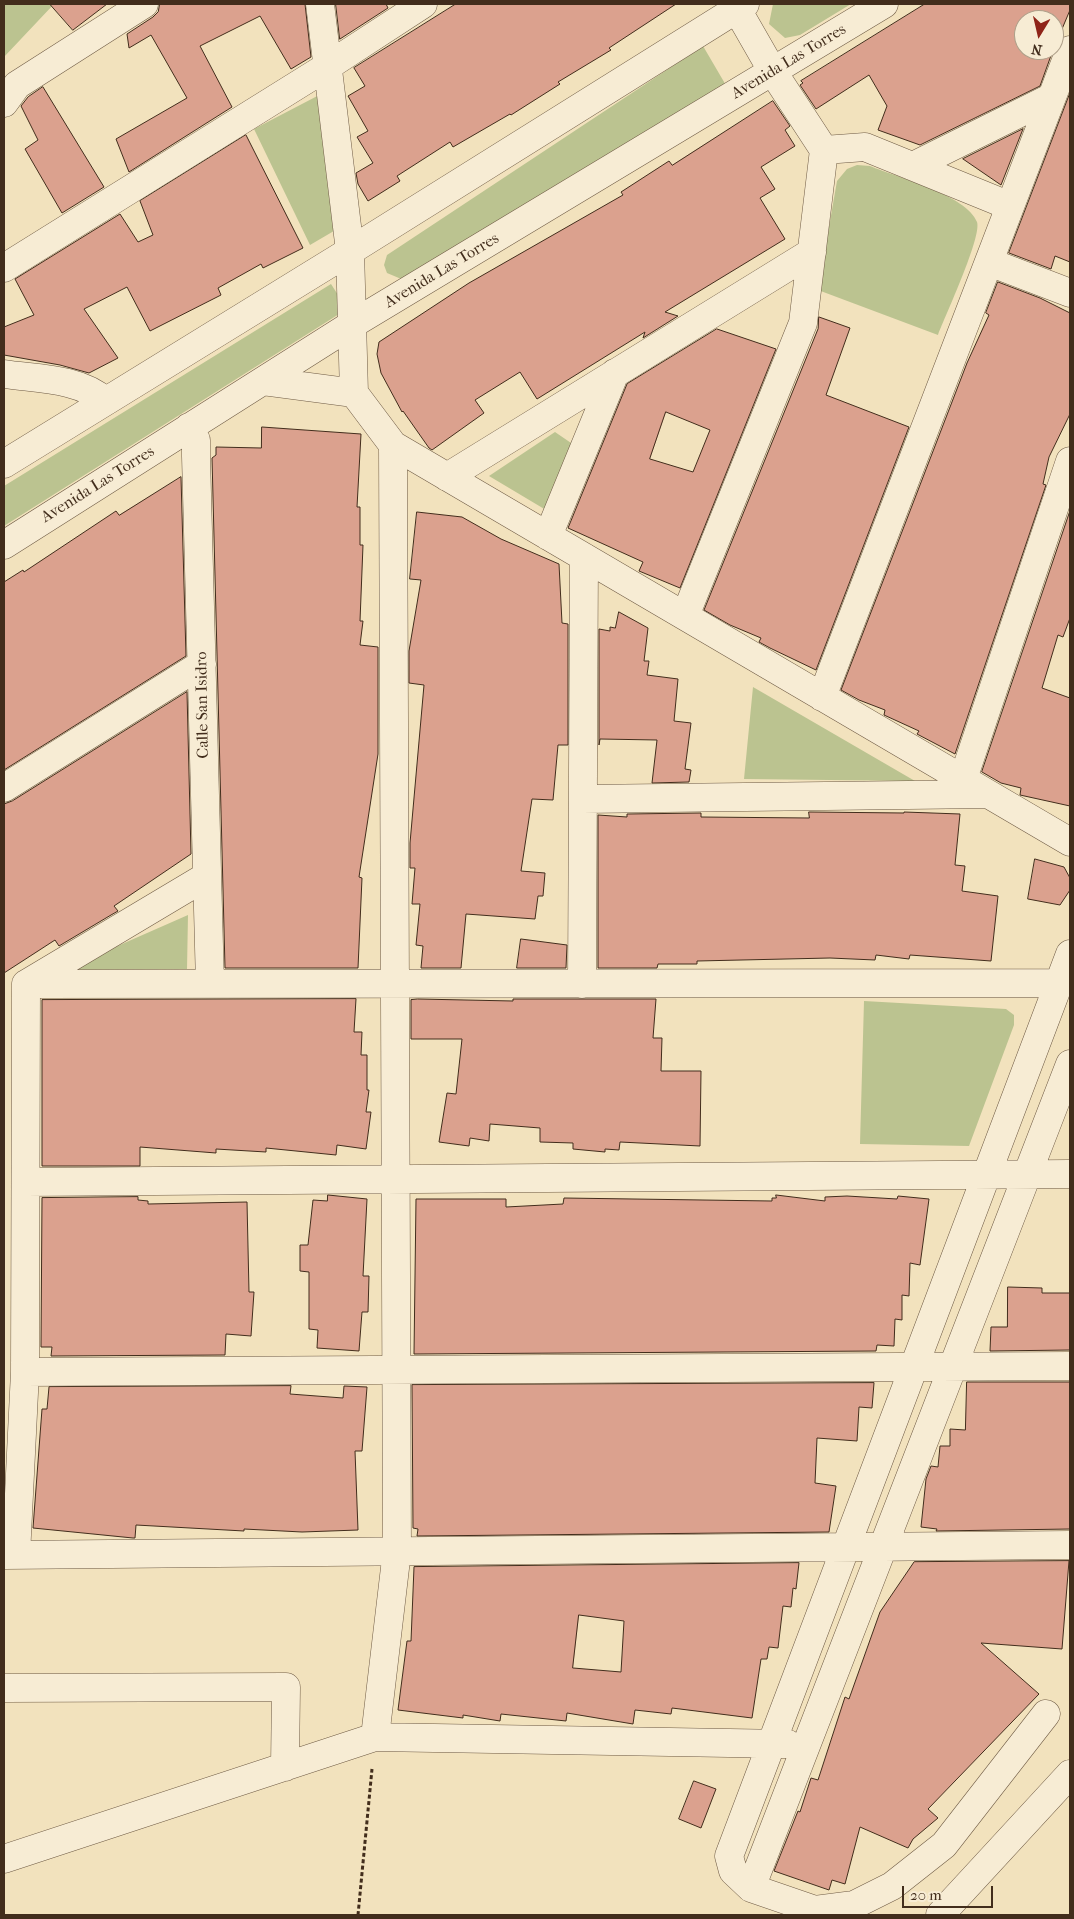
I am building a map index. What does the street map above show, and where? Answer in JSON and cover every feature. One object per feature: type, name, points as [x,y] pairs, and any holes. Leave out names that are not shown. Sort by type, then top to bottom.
[{"type":"street","points":[[4,103],[18,86],[144,4]]},
{"type":"street","points":[[320,4],[350,251],[354,393],[392,445],[1070,842]]},
{"type":"street","points":[[4,268],[328,66],[423,4]]},
{"type":"street","name":"Avenida Las Torres","points":[[4,545],[189,426],[352,325],[884,4]]},
{"type":"street","points":[[4,464],[350,251],[739,5],[773,72],[824,150],[803,323],[685,616]]},
{"type":"street","points":[[822,697],[1070,50]]},
{"type":"street","points":[[913,166],[1052,97]]},
{"type":"street","points":[[824,150],[865,147],[1010,206]]},
{"type":"street","points":[[447,477],[812,252]]},
{"type":"street","points":[[989,262],[1070,293]]},
{"type":"street","points":[[548,536],[614,373]]},
{"type":"street","points":[[4,374],[80,385],[95,392],[105,401]]},
{"type":"street","points":[[263,381],[354,393]]},
{"type":"street","name":"Calle San Isidro","points":[[189,426],[196,440],[210,984]]},
{"type":"street","points":[[375,1738],[397,1551],[392,445]]},
{"type":"street","points":[[963,779],[1070,461]]},
{"type":"street","points":[[582,984],[584,557]]},
{"type":"street","points":[[4,788],[202,664]]},
{"type":"street","points":[[583,799],[990,794]]},
{"type":"street","points":[[26,984],[207,876]]},
{"type":"street","points":[[1046,1714],[944,1845],[892,1886],[854,1905],[815,1910],[751,1888],[733,1871],[729,1856],[770,1744],[1070,954]]},
{"type":"street","points":[[26,984],[1058,983]]},
{"type":"street","points":[[26,984],[25,1372],[10,1555],[1070,1545]]},
{"type":"street","points":[[751,1888],[1070,1064]]},
{"type":"street","points":[[26,1182],[1070,1174]]},
{"type":"street","points":[[25,1372],[1070,1366]]},
{"type":"street","points":[[4,1688],[286,1687],[286,1767]]},
{"type":"street","points":[[4,1859],[375,1738],[806,1744]]},
{"type":"street","points":[[940,1915],[1070,1774]]},
{"type":"path","points":[[358,1915],[375,1738]]},
{"type":"green space","points":[[4,4],[54,4],[4,57]]},
{"type":"green space","points":[[773,4],[851,4],[800,35],[785,38],[769,24]]},
{"type":"green space","points":[[703,46],[727,87],[406,281],[387,273],[384,265],[387,255]]},
{"type":"green space","points":[[325,92],[339,228],[310,245],[254,129]]},
{"type":"green space","points":[[857,165],[870,166],[946,195],[971,212],[977,222],[977,230],[969,259],[938,335],[818,290],[837,181],[847,169]]},
{"type":"green space","points":[[331,284],[347,309],[4,526],[4,486]]},
{"type":"green space","points":[[555,432],[574,445],[551,513],[489,476]]},
{"type":"green space","points":[[753,687],[915,781],[744,779]]},
{"type":"green space","points":[[188,915],[187,969],[63,970]]},
{"type":"green space","points":[[864,1001],[1006,1009],[1014,1015],[1014,1025],[969,1146],[860,1144]]},
{"type":"building","points":[[50,4],[107,4],[73,30]]},
{"type":"building","points":[[160,4],[305,4],[311,57],[291,69],[260,16],[200,46],[232,107],[129,172],[116,139],[187,98],[151,35],[129,48],[127,34],[153,17],[158,12]]},
{"type":"building","points":[[336,4],[386,4],[388,8],[340,39]]},
{"type":"building","points":[[456,4],[676,4],[609,48],[611,50],[558,82],[560,84],[511,115],[453,147],[450,142],[397,176],[400,181],[368,201],[358,184],[356,173],[373,163],[357,137],[368,131],[348,96],[365,86],[354,68]]},
{"type":"building","points":[[925,4],[1070,4],[1070,10],[1064,24],[1064,10],[1014,10],[1014,60],[1049,60],[1040,86],[920,145],[878,130],[887,106],[869,75],[816,109],[800,85],[803,83],[801,81]]},
{"type":"building","points":[[43,87],[104,187],[62,213],[25,149],[38,140],[21,106],[28,97]]},
{"type":"building","points":[[1070,93],[1070,262],[1055,256],[1051,269],[1009,253]]},
{"type":"building","points":[[773,101],[790,126],[785,130],[795,146],[761,167],[775,189],[760,198],[785,239],[665,312],[678,316],[643,338],[645,332],[537,399],[520,372],[475,400],[484,413],[432,450],[429,448],[402,412],[381,373],[377,354],[379,342],[469,283],[623,195],[621,192],[669,161],[672,165]]},
{"type":"building","points":[[1023,129],[1001,185],[963,159]]},
{"type":"building","points":[[246,135],[303,248],[263,268],[261,264],[218,288],[221,295],[150,331],[127,287],[84,309],[118,358],[89,373],[60,365],[4,355],[4,327],[34,315],[15,279],[120,214],[138,242],[153,235],[140,201]]},
{"type":"building","points":[[998,282],[1040,298],[1070,313],[1070,414],[1049,457],[1043,484],[1046,485],[955,754],[917,734],[919,731],[884,715],[885,710],[859,700],[841,690],[967,363],[989,315],[986,313]]},
{"type":"building","points":[[819,317],[850,328],[826,395],[909,427],[816,670],[770,648],[759,642],[761,638],[730,625],[704,610],[818,329]]},
{"type":"building","points":[[717,329],[776,349],[680,588],[639,571],[643,562],[568,528],[627,384]],"holes":[[[666,412],[710,430],[693,472],[650,459]]]},
{"type":"building","points":[[262,427],[361,434],[357,507],[360,507],[360,545],[363,545],[360,621],[363,621],[360,645],[378,647],[378,754],[359,877],[362,878],[358,968],[225,968],[212,458],[216,455],[216,447],[261,448]]},
{"type":"building","points":[[181,477],[186,656],[4,770],[4,582],[23,570],[24,572],[116,511],[119,515]]},
{"type":"building","points":[[1070,511],[1070,618],[1063,637],[1058,635],[1042,688],[1070,698],[1070,806],[1020,795],[1021,788],[1001,783],[982,772]]},
{"type":"building","points":[[417,512],[462,517],[501,539],[559,564],[562,623],[568,624],[568,745],[558,745],[553,800],[532,799],[521,871],[545,873],[543,896],[538,896],[535,919],[466,914],[461,968],[421,968],[423,946],[416,945],[420,904],[412,904],[415,868],[410,868],[410,843],[424,685],[409,683],[409,651],[421,580],[410,579]]},
{"type":"building","points":[[619,612],[648,628],[644,661],[649,661],[647,675],[678,679],[674,721],[691,723],[685,769],[691,770],[689,782],[652,783],[657,740],[600,739],[599,745],[599,629],[610,631],[610,627],[615,628]]},
{"type":"building","points":[[187,692],[191,854],[114,906],[118,911],[59,946],[55,940],[4,973],[4,804],[12,801]]},
{"type":"building","points":[[809,812],[960,814],[955,865],[965,866],[962,891],[998,896],[991,961],[910,955],[909,959],[876,955],[875,960],[830,958],[697,961],[697,964],[658,964],[657,968],[598,968],[598,815],[627,817],[627,814],[701,813],[701,817],[809,818]]},
{"type":"building","points":[[1035,859],[1064,867],[1070,878],[1070,890],[1060,905],[1028,899]]},
{"type":"building","points":[[521,939],[567,945],[566,968],[517,968]]},
{"type":"building","points":[[356,999],[354,1032],[362,1032],[361,1055],[367,1055],[367,1090],[369,1090],[366,1112],[371,1112],[366,1149],[337,1145],[336,1155],[266,1148],[266,1152],[216,1149],[216,1153],[140,1147],[140,1166],[42,1166],[42,1000]]},
{"type":"building","points":[[513,999],[656,999],[653,1038],[662,1038],[661,1071],[701,1071],[700,1146],[620,1142],[619,1150],[605,1149],[605,1152],[573,1149],[573,1143],[540,1142],[540,1128],[490,1124],[489,1141],[470,1138],[469,1146],[439,1142],[447,1093],[456,1094],[462,1039],[411,1039],[411,1000],[513,1001]]},
{"type":"building","points":[[328,1195],[367,1199],[363,1276],[369,1276],[368,1312],[362,1312],[359,1351],[317,1348],[318,1330],[309,1329],[309,1272],[300,1271],[300,1245],[308,1245],[313,1200],[327,1201]]},
{"type":"building","points":[[776,1195],[825,1201],[825,1197],[847,1196],[897,1199],[898,1196],[929,1199],[920,1265],[910,1263],[909,1296],[902,1295],[902,1320],[895,1319],[894,1346],[877,1345],[876,1351],[414,1354],[416,1199],[506,1199],[506,1207],[563,1204],[564,1198],[772,1201],[772,1198],[776,1198]]},
{"type":"building","points":[[138,1197],[138,1200],[148,1201],[148,1204],[247,1202],[249,1292],[254,1292],[251,1336],[226,1334],[225,1355],[51,1356],[52,1347],[41,1347],[42,1198]]},
{"type":"building","points":[[1008,1287],[1042,1288],[1042,1293],[1070,1293],[1070,1350],[990,1351],[991,1327],[1007,1327]]},
{"type":"building","points":[[967,1382],[1070,1382],[1070,1529],[936,1531],[937,1529],[921,1527],[926,1479],[931,1466],[938,1467],[940,1446],[950,1446],[950,1429],[965,1430]]},
{"type":"building","points":[[874,1383],[872,1408],[859,1407],[857,1441],[817,1438],[815,1483],[836,1486],[829,1532],[417,1536],[418,1529],[413,1528],[412,1385]]},
{"type":"building","points":[[291,1386],[290,1394],[343,1398],[344,1386],[367,1387],[362,1451],[355,1451],[358,1530],[302,1532],[244,1529],[244,1531],[136,1525],[135,1538],[133,1538],[33,1528],[42,1409],[47,1409],[49,1387]]},
{"type":"building","points":[[1069,1561],[1062,1649],[981,1643],[1039,1694],[928,1809],[938,1818],[913,1839],[908,1848],[860,1827],[845,1884],[832,1880],[829,1890],[774,1871],[798,1811],[800,1812],[811,1778],[818,1780],[845,1697],[849,1699],[880,1612],[914,1562]]},
{"type":"building","points":[[799,1563],[796,1589],[793,1588],[791,1607],[783,1606],[778,1648],[769,1647],[767,1659],[761,1659],[752,1718],[672,1708],[671,1714],[635,1710],[633,1724],[567,1713],[566,1721],[501,1714],[500,1721],[463,1715],[463,1718],[398,1710],[407,1641],[411,1641],[414,1567]],"holes":[[[579,1615],[624,1621],[621,1672],[573,1668]]]},
{"type":"building","points":[[694,1781],[716,1789],[701,1828],[679,1819]]}]
